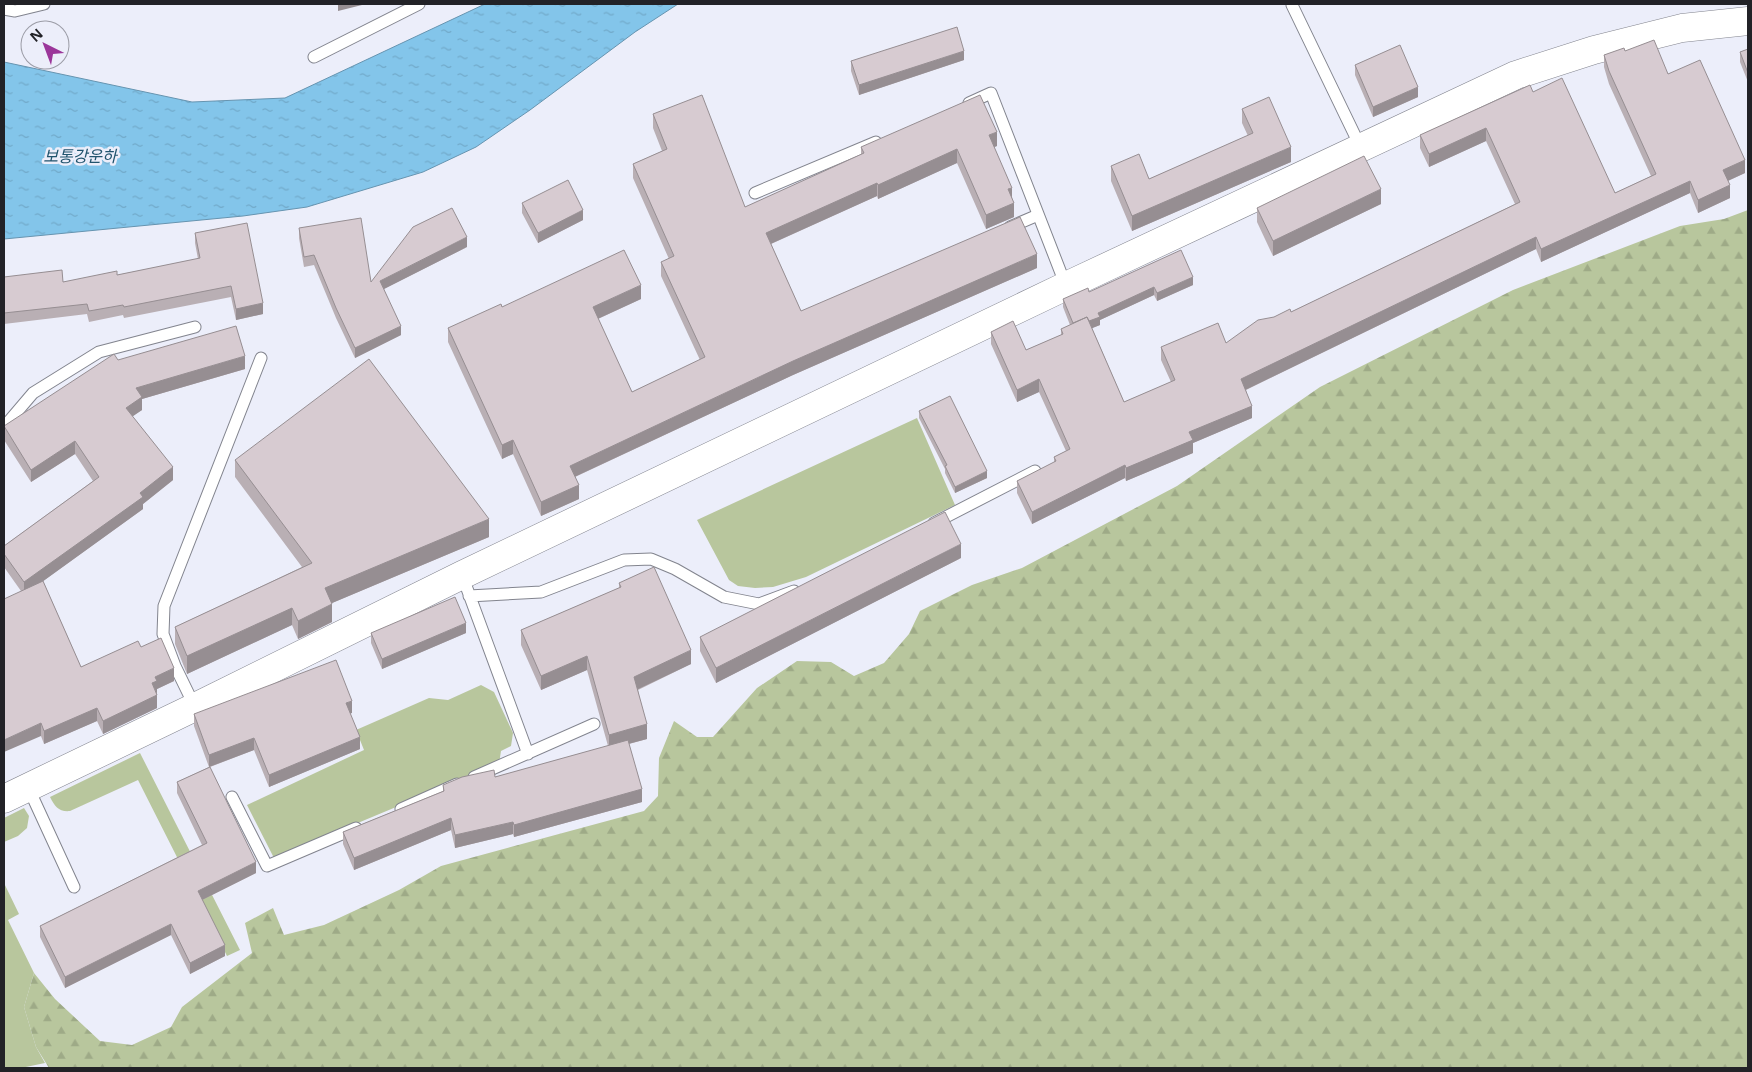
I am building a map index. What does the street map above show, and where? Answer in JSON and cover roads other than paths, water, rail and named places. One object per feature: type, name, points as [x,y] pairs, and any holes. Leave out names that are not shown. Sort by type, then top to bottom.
[{"type":"street","points":[[4,799],[195,707],[465,586],[1066,286],[1516,76],[1594,50],[1682,28],[1748,21]]},
{"type":"lane","points":[[4,9],[15,11],[44,4]]},
{"type":"lane","points":[[314,57],[419,4]]},
{"type":"lane","points":[[1292,5],[1361,148]]},
{"type":"lane","points":[[954,109],[991,93],[1066,286]]},
{"type":"lane","points":[[755,193],[891,136]]},
{"type":"lane","points":[[1003,230],[1038,215]]},
{"type":"lane","points":[[4,427],[33,393],[99,352],[194,327]]},
{"type":"lane","points":[[195,707],[175,666],[163,634],[164,606],[261,358]]},
{"type":"lane","points":[[921,530],[1035,471]]},
{"type":"lane","points":[[528,754],[465,586],[540,592],[624,560],[650,559],[675,569],[724,597],[759,604],[808,586]]},
{"type":"lane","points":[[393,812],[594,724]]},
{"type":"lane","points":[[28,787],[74,887]]},
{"type":"lane","points":[[232,797],[268,866],[366,824]]},
{"type":"water","name":"보통강운하","points":[[485,4],[678,4],[635,32],[530,110],[476,147],[423,172],[307,207],[243,216],[4,239],[4,62],[20,65],[20,70],[42,70],[192,102],[285,98]]}]
